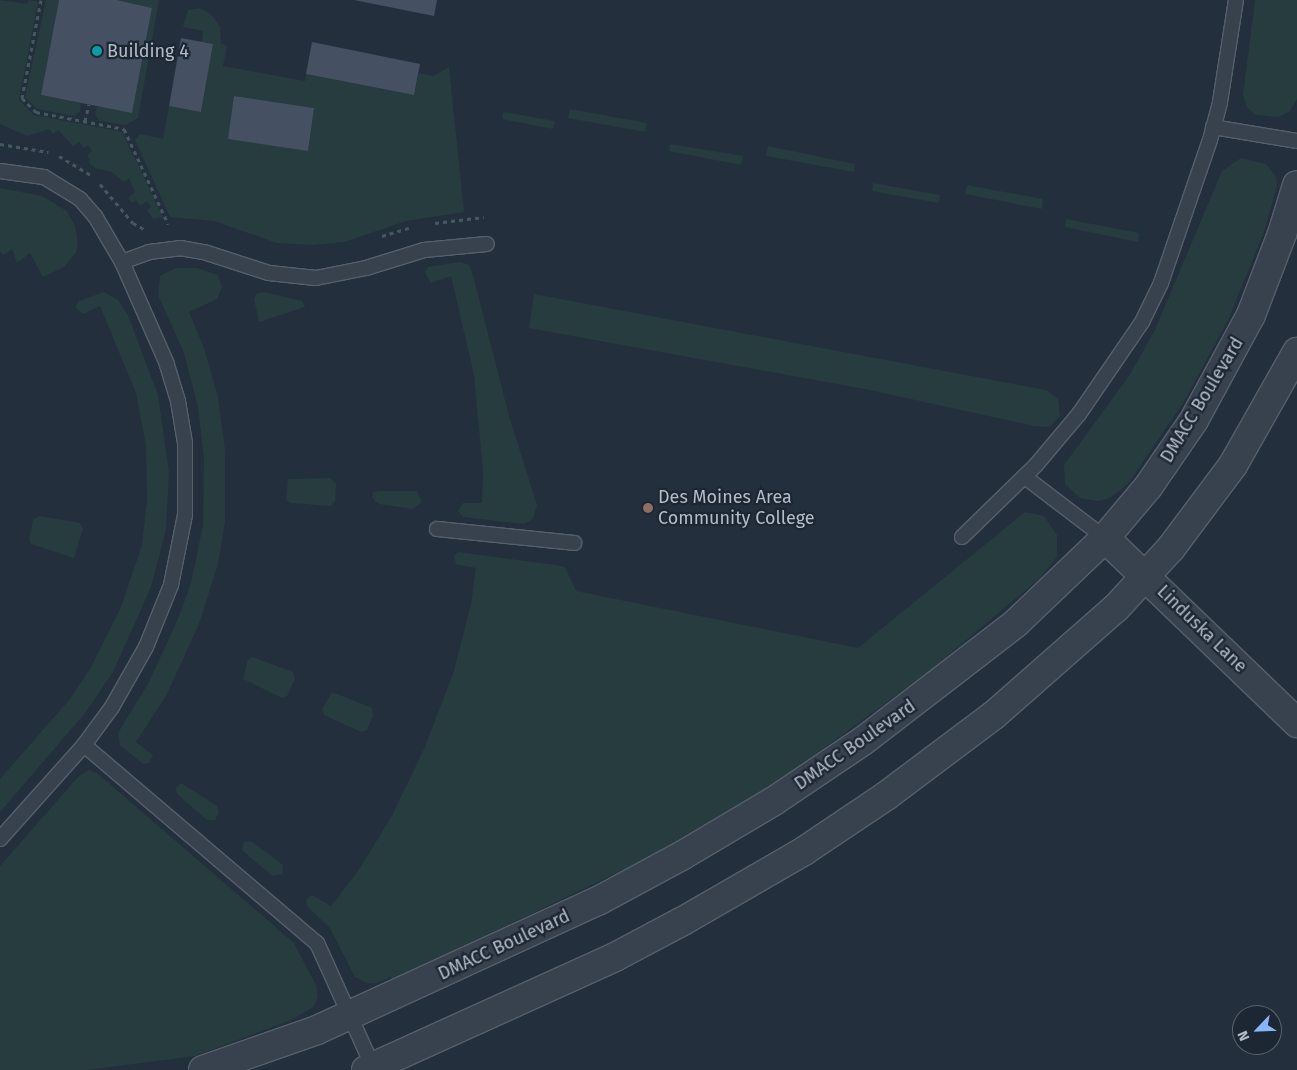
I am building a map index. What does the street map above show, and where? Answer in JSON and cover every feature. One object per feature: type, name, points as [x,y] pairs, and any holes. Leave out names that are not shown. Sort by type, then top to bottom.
[{"type":"street","name":"DMACC Boulevard","points":[[203,1070],[317,1030],[598,901],[774,801],[863,741],[1016,623],[1105,538],[1171,456],[1216,383],[1263,286],[1297,185]]},
{"type":"street","points":[[370,1069],[615,957],[683,922],[804,851],[886,796],[994,715],[1042,674],[1147,576],[1202,509],[1233,465],[1297,352]]},
{"type":"street","name":"Linduska Lane","points":[[1105,538],[1147,576],[1297,723]]},
{"type":"lane","points":[[962,536],[1025,477],[1079,414],[1142,322],[1168,266],[1213,127],[1236,0]]},
{"type":"lane","points":[[1213,127],[1297,141]]},
{"type":"lane","points":[[0,171],[44,177],[80,198],[95,216],[122,262],[167,364],[178,401],[185,443],[185,515],[170,585],[146,647],[112,707],[84,745],[0,839]]},
{"type":"lane","points":[[122,262],[165,249],[194,250],[269,273],[316,278],[366,268],[424,250],[487,244]]},
{"type":"lane","points":[[1025,477],[1105,538]]},
{"type":"lane","points":[[437,529],[574,543]]},
{"type":"lane","points":[[84,745],[317,943],[350,1015],[370,1069]]},
{"type":"path","points":[[41,0],[22,98],[36,112],[119,127],[127,132],[170,224],[160,225]]},
{"type":"path","points":[[85,121],[89,104]]},
{"type":"path","points":[[0,144],[24,146],[64,159],[102,185],[137,227],[152,227]]},
{"type":"path","points":[[428,224],[484,217]]},
{"type":"path","points":[[377,238],[414,227]]},
{"type":"green space","points":[[0,0],[27,4],[29,0],[38,2],[19,100],[34,115],[122,132],[163,217],[153,219],[147,210],[151,207],[147,201],[140,206],[136,200],[132,203],[128,198],[135,192],[129,178],[124,182],[112,172],[95,168],[88,162],[90,160],[87,155],[92,151],[88,145],[84,148],[79,142],[73,146],[58,130],[53,134],[49,129],[27,136],[0,124]]},
{"type":"green space","points":[[46,0],[59,0],[41,95],[81,103],[80,111],[74,116],[37,109],[25,97]]},
{"type":"green space","points":[[117,0],[159,0],[138,118],[126,125],[99,121],[95,114],[97,106],[132,112],[152,8]]},
{"type":"green space","points":[[1255,0],[1297,0],[1297,99],[1290,111],[1279,117],[1256,115],[1247,107],[1243,95]]},
{"type":"green space","points":[[199,8],[211,14],[220,27],[221,44],[227,45],[223,66],[305,81],[306,74],[414,95],[419,73],[433,76],[449,67],[464,212],[406,221],[344,242],[312,245],[277,243],[214,221],[170,217],[135,140],[140,134],[163,139],[169,106],[201,112],[213,44],[202,42],[203,31],[183,27],[188,10]],"holes":[[[234,96],[314,108],[308,151],[229,139]]]},
{"type":"green space","points":[[570,109],[647,123],[645,132],[568,118]]},
{"type":"green space","points":[[503,112],[555,121],[553,129],[502,119]]},
{"type":"green space","points":[[670,144],[743,156],[741,165],[669,151]]},
{"type":"green space","points":[[768,146],[855,164],[854,172],[766,156]]},
{"type":"green space","points":[[1241,158],[1266,164],[1276,176],[1277,186],[1264,232],[1229,318],[1185,400],[1128,484],[1110,498],[1098,501],[1080,498],[1065,484],[1064,465],[1129,376],[1154,332],[1222,171]]},
{"type":"green space","points":[[873,183],[940,195],[939,203],[872,191]]},
{"type":"green space","points":[[967,185],[1043,199],[1042,209],[965,194]]},
{"type":"green space","points":[[0,188],[42,196],[67,211],[75,226],[78,245],[76,253],[64,267],[43,277],[30,253],[17,263],[12,249],[3,255],[0,251]]},
{"type":"green space","points":[[1066,219],[1139,233],[1138,242],[1065,227]]},
{"type":"green space","points":[[460,262],[469,265],[473,275],[509,416],[537,505],[533,519],[524,524],[463,517],[458,511],[463,503],[482,503],[483,471],[474,375],[451,276],[431,283],[425,272],[428,267]]},
{"type":"green space","points":[[176,268],[197,268],[218,275],[222,287],[217,299],[189,312],[204,348],[218,397],[225,450],[225,521],[218,564],[199,624],[166,696],[136,742],[153,755],[149,763],[143,764],[120,745],[118,733],[149,682],[178,619],[191,583],[203,525],[204,459],[198,407],[184,353],[158,295],[160,276]]},
{"type":"green space","points":[[104,292],[118,300],[128,315],[158,395],[169,473],[166,530],[151,587],[113,672],[86,712],[0,812],[0,779],[70,699],[91,667],[121,607],[142,545],[147,501],[146,446],[136,393],[100,306],[83,314],[75,307],[79,301]]},
{"type":"green space","points":[[264,292],[302,301],[305,307],[259,322],[254,299],[257,293]]},
{"type":"green space","points":[[534,294],[1046,390],[1058,399],[1060,416],[1050,427],[1034,426],[870,390],[529,328]]},
{"type":"green space","points":[[330,478],[336,484],[335,501],[331,506],[291,503],[286,500],[288,479]]},
{"type":"green space","points":[[417,491],[422,502],[413,509],[379,504],[372,498],[373,492]]},
{"type":"green space","points":[[1025,512],[1044,516],[1057,535],[1057,557],[1040,578],[932,669],[816,754],[771,785],[642,861],[392,980],[391,977],[376,983],[367,983],[355,977],[330,928],[307,906],[306,900],[312,895],[331,906],[358,871],[392,816],[424,749],[453,674],[471,604],[476,568],[456,564],[454,556],[458,552],[565,567],[576,591],[858,648]]},
{"type":"green space","points":[[39,516],[80,523],[83,529],[74,558],[31,544],[29,539],[33,520]]},
{"type":"green space","points":[[253,657],[293,672],[295,679],[287,696],[282,698],[243,679],[248,660]]},
{"type":"green space","points":[[332,692],[372,708],[373,716],[367,730],[361,732],[324,715],[322,709]]},
{"type":"green space","points":[[89,770],[97,773],[294,943],[316,985],[318,997],[313,1007],[291,1020],[195,1056],[87,1070],[0,1070],[0,866],[78,777]]},
{"type":"green space","points":[[181,783],[217,806],[219,812],[215,820],[207,820],[177,794],[176,788]]},
{"type":"green space","points":[[251,841],[283,865],[282,874],[272,876],[242,850],[244,842]]},
{"type":"building","name":"Building 4","points":[[59,0],[117,0],[152,8],[132,113],[41,95]]},
{"type":"building","points":[[354,0],[437,0],[434,16]]},
{"type":"building","points":[[181,38],[213,44],[201,112],[169,106]]},
{"type":"building","points":[[312,42],[420,64],[414,95],[306,74]]},
{"type":"building","points":[[234,96],[314,108],[308,151],[228,139]]},
{"type":"place","name":"Building 4","points":[[97,51]]},
{"type":"place","name":"Des Moines Area Community College","points":[[648,508]]}]
